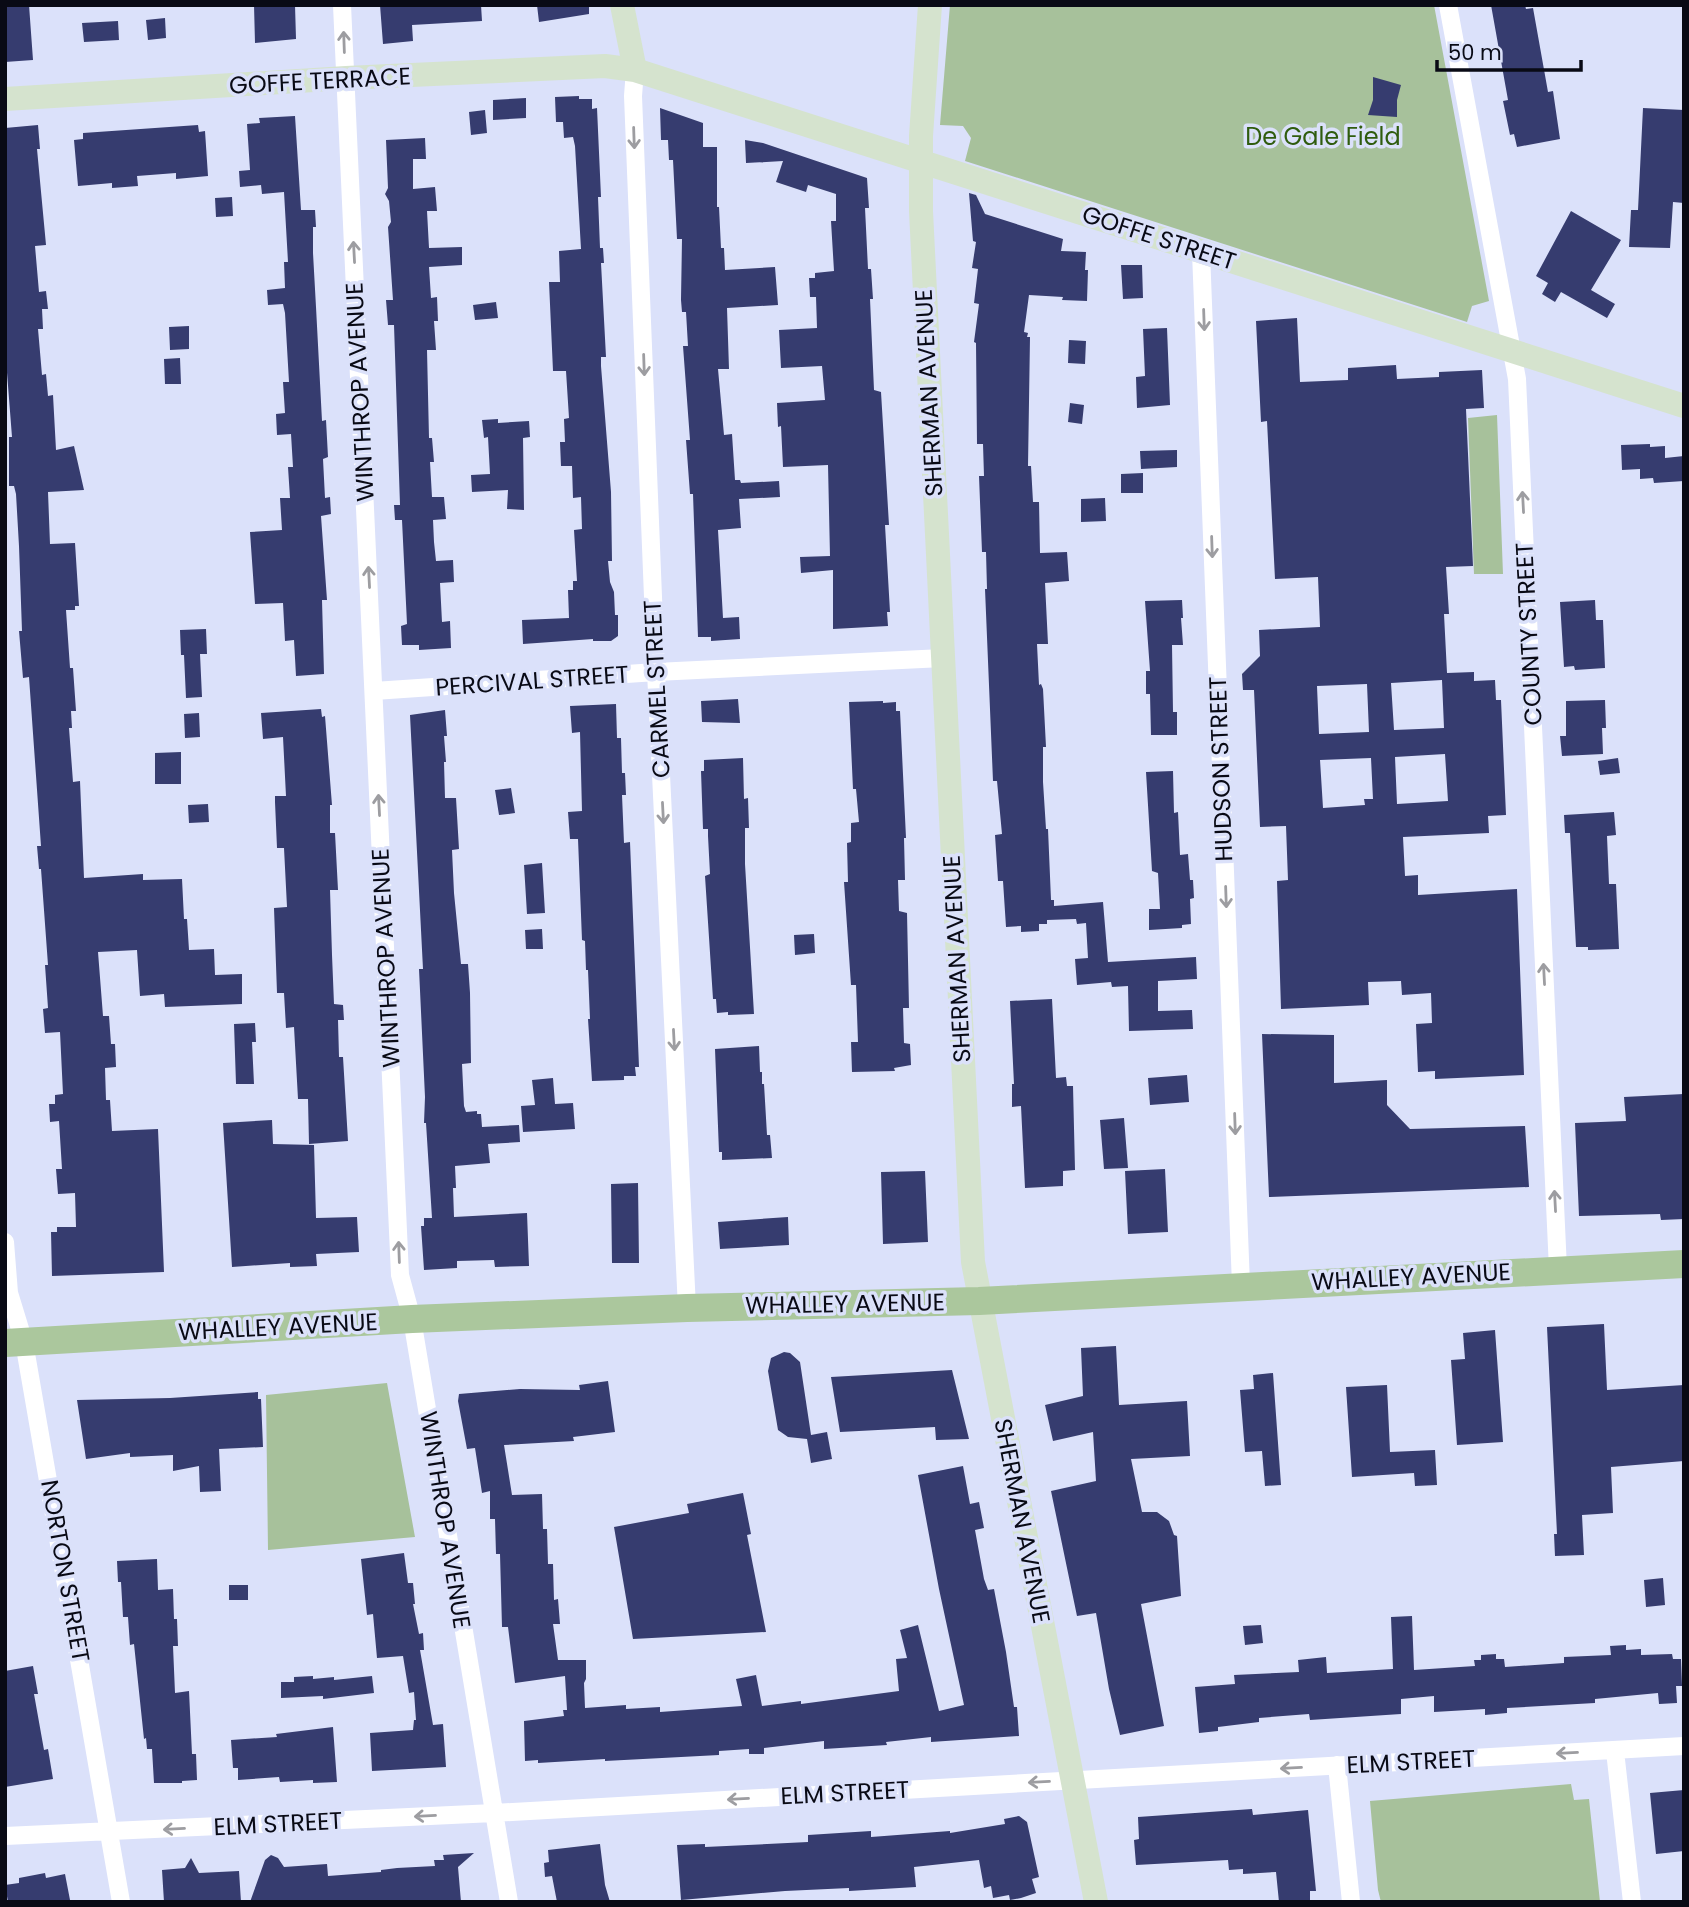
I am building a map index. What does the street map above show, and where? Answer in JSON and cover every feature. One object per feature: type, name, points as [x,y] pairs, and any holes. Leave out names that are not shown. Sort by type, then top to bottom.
[{"type":"main road","points":[[622,5],[635,70]]},
{"type":"main road","name":"SHERMAN AVENUE","points":[[930,5],[920,160],[921,224],[973,1262],[1096,1902]]},
{"type":"main road","name":"GOFFE TERRACE","points":[[5,99],[346,78],[605,66],[635,70]]},
{"type":"main road","name":"GOFFE STREET","points":[[635,70],[1684,407]]},
{"type":"main road","name":"WHALLEY AVENUE","points":[[15,1342],[412,1319],[687,1308],[979,1301],[1241,1285],[1684,1264]]},
{"type":"street","name":"WINTHROP AVENUE","points":[[342,5],[400,1275],[412,1319],[509,1902]]},
{"type":"street","name":"COUNTY STREET","points":[[1448,5],[1517,379],[1558,1269]]},
{"type":"street","name":"CARMEL STREET","points":[[635,70],[633,96],[656,672],[687,1308]]},
{"type":"street","name":"HUDSON STREET","points":[[1201,252],[1241,1285]]},
{"type":"street","name":"PERCIVAL STREET","points":[[374,691],[656,672],[943,658]]},
{"type":"street","name":"NORTON STREET","points":[[5,1242],[15,1342],[110,1832],[121,1902]]},
{"type":"street","name":"ELM STREET","points":[[5,1836],[494,1813],[1684,1746]]},
{"type":"street","points":[[1615,1751],[1632,1902]]},
{"type":"street","points":[[1338,1765],[1351,1902]]},
{"type":"green space","name":"De Gale Field","points":[[950,5],[1434,5],[1489,301],[1472,306],[1467,322],[965,161],[971,138],[963,126],[940,125]]},
{"type":"green space","points":[[1497,415],[1503,574],[1474,574],[1468,418]]},
{"type":"green space","points":[[387,1383],[415,1537],[268,1550],[266,1395]]},
{"type":"green space","points":[[1571,1784],[1574,1800],[1589,1799],[1600,1902],[1381,1902],[1370,1801]]},
{"type":"building","points":[[5,5],[29,5],[33,60],[5,62]]},
{"type":"building","points":[[254,5],[295,5],[296,39],[255,43]]},
{"type":"building","points":[[380,5],[481,5],[482,21],[412,25],[413,41],[383,44]]},
{"type":"building","points":[[537,5],[589,5],[589,14],[539,22]]},
{"type":"building","points":[[1491,5],[1525,5],[1526,9],[1533,8],[1548,92],[1553,91],[1560,139],[1517,147],[1514,134],[1510,135],[1503,101],[1508,100]]},
{"type":"building","points":[[165,18],[166,38],[148,40],[146,20]]},
{"type":"building","points":[[118,21],[119,40],[84,42],[82,23]]},
{"type":"building","points":[[1373,77],[1401,85],[1397,100],[1397,117],[1368,115],[1373,100]]},
{"type":"building","points":[[579,96],[579,99],[592,99],[592,109],[597,108],[601,197],[598,197],[600,248],[603,248],[604,263],[601,263],[606,357],[601,357],[601,366],[611,492],[612,561],[608,561],[615,615],[618,615],[618,636],[611,641],[593,639],[523,644],[522,620],[569,618],[568,590],[573,590],[573,581],[577,581],[574,530],[582,529],[581,497],[573,498],[572,466],[561,466],[560,442],[565,442],[564,419],[569,418],[566,371],[553,371],[549,282],[560,282],[559,251],[581,249],[575,146],[573,137],[564,138],[563,122],[556,122],[555,97]]},
{"type":"building","points":[[526,98],[526,118],[493,120],[493,100]]},
{"type":"building","points":[[660,108],[703,123],[703,147],[717,147],[717,207],[725,270],[775,267],[778,305],[727,308],[729,369],[718,369],[724,435],[732,434],[735,480],[740,480],[741,483],[779,481],[780,497],[739,499],[741,528],[718,530],[723,618],[739,617],[740,639],[711,641],[711,637],[698,637],[693,494],[690,494],[686,440],[690,440],[683,346],[688,346],[686,312],[682,312],[681,300],[682,239],[677,239],[673,160],[669,160],[668,140],[661,140]]},
{"type":"building","points":[[1643,108],[1684,110],[1684,203],[1673,202],[1670,248],[1629,247],[1631,210],[1638,210]]},
{"type":"building","points":[[485,110],[487,133],[471,135],[469,112]]},
{"type":"building","points":[[295,116],[301,210],[315,210],[313,253],[322,421],[326,420],[328,457],[323,459],[325,498],[330,497],[331,514],[321,516],[327,600],[322,600],[324,674],[296,676],[294,640],[285,641],[283,603],[255,604],[250,532],[282,530],[280,498],[290,498],[288,467],[293,467],[291,434],[277,435],[276,414],[285,413],[283,382],[289,382],[285,313],[283,304],[268,305],[267,290],[285,288],[284,262],[288,262],[284,192],[262,194],[261,185],[240,187],[239,171],[250,170],[247,124],[260,123],[259,118]]},
{"type":"building","points":[[38,125],[40,149],[37,149],[46,245],[35,246],[39,292],[46,291],[48,309],[42,309],[43,329],[38,329],[42,375],[46,374],[48,396],[53,395],[56,450],[74,446],[84,490],[48,492],[50,544],[75,543],[79,606],[75,606],[75,610],[66,610],[76,711],[71,711],[72,728],[69,728],[73,782],[80,781],[84,878],[143,874],[143,880],[182,879],[189,950],[214,949],[215,975],[242,974],[242,1004],[165,1007],[164,994],[140,996],[137,950],[98,952],[103,1016],[109,1016],[111,1044],[115,1044],[116,1067],[105,1068],[106,1100],[110,1100],[112,1131],[158,1129],[164,1272],[52,1276],[51,1232],[57,1232],[57,1227],[76,1227],[75,1193],[58,1194],[56,1169],[62,1169],[59,1121],[50,1122],[49,1104],[55,1104],[55,1095],[63,1094],[60,1032],[45,1033],[43,1009],[48,1008],[45,965],[48,965],[37,846],[41,846],[29,677],[23,678],[19,631],[22,631],[19,546],[16,494],[14,486],[9,486],[9,437],[12,437],[5,347],[5,128]]},
{"type":"building","points":[[198,125],[199,132],[205,131],[208,176],[176,179],[176,173],[137,176],[138,186],[112,188],[112,183],[78,186],[74,140],[83,139],[83,133]]},
{"type":"building","points":[[425,138],[426,159],[413,159],[413,189],[435,187],[437,211],[427,211],[429,248],[462,247],[462,265],[429,267],[431,298],[437,297],[438,321],[434,321],[436,350],[427,350],[429,438],[432,438],[434,462],[430,462],[432,497],[444,497],[446,519],[433,520],[434,542],[436,561],[453,560],[454,582],[440,583],[442,622],[450,621],[451,648],[419,650],[419,645],[402,645],[401,626],[407,624],[402,520],[395,520],[394,505],[400,505],[394,325],[388,325],[386,300],[393,300],[388,227],[391,222],[389,201],[385,194],[388,188],[386,140]]},
{"type":"building","points":[[745,140],[763,143],[867,178],[869,208],[865,208],[868,269],[871,269],[873,299],[870,299],[874,390],[881,392],[889,525],[885,525],[890,612],[887,612],[888,626],[833,629],[833,570],[801,573],[800,557],[830,556],[828,465],[783,467],[781,426],[778,427],[777,403],[825,400],[822,366],[781,368],[779,330],[817,328],[816,297],[810,297],[809,278],[815,278],[815,273],[834,271],[831,221],[836,221],[836,194],[808,185],[806,192],[776,182],[783,161],[746,163]]},
{"type":"building","points":[[969,193],[976,195],[985,214],[1063,239],[1061,251],[1086,252],[1087,301],[1029,295],[1024,332],[1030,337],[1028,466],[1031,466],[1033,502],[1039,502],[1040,553],[1067,552],[1069,581],[1045,583],[1048,644],[1037,644],[1039,685],[1041,684],[1043,689],[1046,747],[1043,747],[1043,782],[1051,900],[1054,900],[1054,906],[1103,902],[1108,962],[1196,957],[1197,979],[1158,981],[1158,1011],[1192,1010],[1193,1029],[1129,1031],[1128,986],[1112,987],[1111,982],[1077,985],[1075,959],[1088,958],[1086,923],[1077,924],[1076,919],[1047,920],[1047,924],[1039,924],[1039,931],[1021,932],[1021,926],[1006,927],[1003,881],[998,881],[995,835],[1002,834],[997,781],[993,781],[985,589],[986,552],[982,552],[979,476],[984,476],[983,444],[977,444],[974,342],[979,304],[974,303],[978,269],[972,268],[976,242],[973,241]]},
{"type":"building","points":[[232,197],[233,216],[216,217],[215,198]]},
{"type":"building","points":[[1571,211],[1621,240],[1591,290],[1615,304],[1607,318],[1561,292],[1555,302],[1542,294],[1548,283],[1536,276]]},
{"type":"building","points":[[1121,265],[1142,265],[1143,298],[1123,299]]},
{"type":"building","points":[[496,302],[498,318],[475,320],[473,305]]},
{"type":"building","points":[[1297,318],[1300,382],[1348,380],[1348,368],[1396,365],[1397,379],[1439,377],[1439,372],[1482,370],[1484,408],[1466,409],[1473,566],[1446,567],[1449,614],[1444,614],[1447,673],[1474,672],[1474,681],[1495,680],[1496,700],[1501,700],[1506,815],[1488,816],[1489,833],[1403,837],[1405,876],[1418,875],[1418,895],[1517,889],[1524,1075],[1435,1079],[1435,1071],[1418,1072],[1416,1024],[1432,1023],[1431,993],[1402,995],[1401,981],[1368,982],[1369,1005],[1281,1009],[1277,881],[1288,880],[1286,826],[1260,827],[1254,690],[1243,690],[1242,674],[1260,656],[1259,630],[1320,627],[1318,577],[1275,579],[1267,421],[1261,422],[1256,321]],"holes":[[[1442,680],[1444,728],[1394,730],[1391,683]],[[1367,684],[1369,732],[1319,734],[1317,686]],[[1445,754],[1448,801],[1397,804],[1395,757]],[[1371,758],[1373,799],[1364,799],[1365,805],[1323,808],[1320,760]]]},
{"type":"building","points":[[189,326],[189,349],[170,350],[169,327]]},
{"type":"building","points":[[1167,328],[1170,405],[1137,408],[1136,377],[1145,376],[1143,329]]},
{"type":"building","points":[[1069,340],[1086,341],[1085,364],[1068,363]]},
{"type":"building","points":[[180,358],[181,384],[165,384],[164,359]]},
{"type":"building","points":[[1070,403],[1084,405],[1082,424],[1068,422]]},
{"type":"building","points":[[498,419],[498,423],[529,421],[530,437],[523,438],[524,510],[507,509],[508,490],[472,492],[471,475],[490,474],[488,437],[484,438],[482,420]]},
{"type":"building","points":[[1650,444],[1650,447],[1665,446],[1665,458],[1684,456],[1684,481],[1654,483],[1653,478],[1640,479],[1640,469],[1622,470],[1621,445]]},
{"type":"building","points":[[1177,450],[1177,467],[1141,469],[1140,451]]},
{"type":"building","points":[[1143,473],[1143,493],[1121,493],[1121,474]]},
{"type":"building","points":[[1105,498],[1106,521],[1081,522],[1081,499]]},
{"type":"building","points":[[1182,600],[1183,645],[1172,645],[1173,712],[1177,712],[1177,735],[1151,735],[1150,694],[1146,694],[1146,671],[1150,671],[1145,601]]},
{"type":"building","points":[[1595,600],[1596,620],[1603,620],[1605,668],[1575,670],[1574,666],[1564,667],[1560,602]]},
{"type":"building","points":[[206,629],[207,654],[200,654],[202,697],[186,698],[180,630]]},
{"type":"building","points":[[738,699],[740,723],[702,722],[701,701]]},
{"type":"building","points":[[1605,700],[1603,754],[1562,756],[1560,736],[1566,736],[1566,701]]},
{"type":"building","points":[[849,702],[896,702],[896,711],[900,711],[906,838],[905,880],[898,880],[899,911],[907,913],[909,1008],[903,1008],[904,1043],[910,1044],[911,1065],[894,1068],[895,1071],[852,1072],[851,1042],[858,1042],[856,985],[851,985],[844,882],[848,882],[847,843],[851,842],[851,823],[859,822],[856,789],[853,789]]},
{"type":"building","points":[[616,704],[617,738],[621,738],[622,773],[625,773],[626,795],[622,795],[624,843],[630,842],[639,1067],[635,1067],[636,1076],[624,1076],[624,1080],[592,1081],[588,970],[585,941],[582,940],[578,839],[570,839],[568,812],[582,811],[580,732],[572,733],[570,706]]},
{"type":"building","points":[[321,709],[322,717],[325,716],[332,805],[330,833],[335,833],[338,890],[330,890],[334,1004],[343,1005],[344,1020],[338,1020],[339,1057],[343,1057],[348,1141],[309,1144],[308,1099],[298,1099],[294,1027],[286,1028],[284,993],[277,993],[274,908],[287,907],[284,848],[277,848],[275,802],[275,796],[286,796],[283,737],[263,739],[261,713]]},
{"type":"building","points":[[445,710],[445,798],[456,798],[459,849],[452,850],[454,893],[461,964],[468,964],[470,993],[471,1063],[462,1064],[464,1106],[466,1112],[477,1111],[477,1114],[481,1114],[482,1127],[519,1125],[520,1142],[488,1144],[490,1163],[455,1166],[454,1217],[527,1213],[529,1266],[495,1267],[494,1260],[457,1261],[457,1268],[424,1270],[421,1226],[424,1226],[424,1218],[432,1218],[424,1123],[419,969],[423,969],[410,715]]},
{"type":"building","points":[[199,713],[200,737],[185,738],[184,714]]},
{"type":"building","points":[[181,752],[181,784],[155,784],[155,753]]},
{"type":"building","points":[[743,758],[744,799],[748,798],[749,828],[745,828],[745,864],[754,1014],[728,1015],[728,1012],[717,1013],[716,999],[713,999],[705,876],[710,874],[708,829],[703,829],[701,771],[704,771],[704,760]]},
{"type":"building","points":[[1618,758],[1620,773],[1600,775],[1598,761]]},
{"type":"building","points":[[1173,771],[1174,813],[1178,812],[1180,855],[1188,854],[1190,880],[1193,880],[1194,898],[1190,899],[1191,924],[1182,925],[1182,928],[1149,930],[1149,909],[1160,909],[1158,873],[1152,871],[1146,772]]},
{"type":"building","points":[[511,788],[515,813],[499,815],[495,790]]},
{"type":"building","points":[[208,804],[209,822],[189,823],[188,805]]},
{"type":"building","points":[[1614,812],[1616,835],[1607,836],[1609,884],[1616,884],[1619,949],[1588,950],[1588,947],[1576,947],[1570,833],[1565,833],[1564,815]]},
{"type":"building","points":[[542,863],[545,913],[527,914],[524,865]]},
{"type":"building","points":[[542,929],[543,949],[526,949],[525,930]]},
{"type":"building","points":[[814,934],[815,953],[795,955],[794,935]]},
{"type":"building","points":[[1052,999],[1056,1078],[1066,1077],[1067,1086],[1073,1086],[1075,1170],[1063,1171],[1063,1186],[1025,1188],[1021,1106],[1012,1107],[1014,1084],[1010,1001]]},
{"type":"building","points":[[255,1023],[256,1042],[252,1042],[254,1084],[236,1084],[234,1024]]},
{"type":"building","points":[[1262,1034],[1334,1035],[1334,1083],[1387,1080],[1387,1105],[1410,1129],[1525,1126],[1529,1187],[1269,1197]]},
{"type":"building","points":[[759,1046],[767,1135],[770,1135],[772,1158],[722,1160],[722,1152],[719,1152],[715,1049]]},
{"type":"building","points":[[1187,1075],[1189,1102],[1150,1105],[1148,1078]]},
{"type":"building","points":[[553,1078],[555,1104],[573,1103],[575,1129],[523,1132],[521,1106],[535,1105],[532,1080]]},
{"type":"building","points":[[1684,1094],[1684,1219],[1661,1220],[1660,1214],[1579,1216],[1575,1123],[1626,1121],[1624,1097]]},
{"type":"building","points":[[1124,1118],[1128,1168],[1104,1169],[1100,1120]]},
{"type":"building","points":[[272,1120],[273,1144],[314,1145],[316,1218],[357,1217],[359,1252],[316,1254],[317,1266],[290,1267],[290,1263],[232,1267],[223,1123]]},
{"type":"building","points":[[1165,1169],[1168,1232],[1128,1234],[1125,1171]]},
{"type":"building","points":[[925,1171],[928,1242],[883,1244],[881,1172]]},
{"type":"building","points":[[638,1183],[639,1263],[612,1263],[611,1184]]},
{"type":"building","points":[[788,1217],[789,1245],[720,1249],[718,1222]]},
{"type":"building","points":[[1604,1324],[1607,1390],[1684,1385],[1684,1461],[1611,1467],[1613,1513],[1582,1515],[1584,1555],[1555,1556],[1554,1534],[1557,1534],[1547,1327]]},
{"type":"building","points":[[1495,1330],[1503,1442],[1457,1445],[1451,1360],[1465,1359],[1463,1333]]},
{"type":"building","points":[[1116,1346],[1119,1405],[1187,1401],[1190,1456],[1131,1459],[1142,1512],[1157,1512],[1169,1521],[1174,1535],[1177,1536],[1181,1596],[1141,1604],[1164,1726],[1120,1735],[1096,1613],[1077,1616],[1051,1491],[1096,1481],[1093,1432],[1053,1441],[1045,1405],[1083,1396],[1081,1348]]},
{"type":"building","points":[[784,1352],[790,1353],[800,1362],[811,1435],[827,1432],[832,1459],[811,1463],[807,1439],[788,1437],[778,1430],[768,1371],[771,1358]]},
{"type":"building","points":[[952,1370],[969,1439],[936,1440],[935,1427],[840,1432],[831,1377]]},
{"type":"building","points":[[1273,1373],[1281,1485],[1265,1486],[1262,1451],[1245,1452],[1240,1390],[1254,1389],[1253,1375]]},
{"type":"building","points":[[608,1381],[615,1432],[573,1437],[574,1441],[504,1445],[512,1495],[542,1494],[548,1564],[553,1564],[554,1600],[558,1599],[560,1624],[553,1624],[558,1660],[586,1660],[585,1708],[626,1705],[626,1709],[660,1707],[660,1712],[742,1706],[736,1679],[756,1675],[762,1706],[801,1701],[801,1704],[899,1691],[896,1659],[907,1658],[900,1630],[918,1625],[939,1711],[964,1705],[918,1475],[963,1466],[970,1504],[979,1502],[984,1528],[975,1530],[984,1579],[988,1590],[994,1589],[1014,1707],[1017,1707],[1019,1736],[931,1742],[931,1737],[886,1742],[887,1745],[824,1749],[824,1741],[764,1748],[764,1754],[749,1754],[749,1749],[719,1751],[719,1755],[605,1761],[525,1761],[524,1721],[564,1716],[563,1710],[567,1710],[565,1676],[515,1683],[508,1627],[502,1627],[500,1554],[496,1554],[495,1519],[490,1519],[490,1491],[482,1493],[475,1448],[467,1449],[459,1394],[520,1389],[580,1390],[579,1385]]},
{"type":"building","points":[[1387,1385],[1390,1452],[1435,1450],[1437,1485],[1415,1486],[1414,1473],[1352,1477],[1346,1387]]},
{"type":"building","points":[[258,1392],[258,1399],[261,1399],[263,1447],[219,1449],[221,1491],[200,1492],[199,1466],[173,1471],[173,1455],[130,1457],[130,1453],[86,1459],[77,1400],[170,1398]]},
{"type":"building","points":[[743,1493],[751,1534],[747,1535],[766,1632],[633,1639],[614,1527],[689,1513],[687,1504]]},
{"type":"building","points":[[404,1553],[408,1583],[413,1583],[413,1604],[419,1634],[423,1633],[424,1650],[420,1650],[433,1725],[443,1724],[446,1767],[372,1771],[370,1733],[413,1730],[416,1720],[414,1692],[409,1693],[403,1656],[377,1658],[373,1614],[367,1615],[361,1559]]},
{"type":"building","points":[[157,1559],[158,1590],[173,1589],[178,1646],[173,1646],[175,1693],[189,1691],[192,1754],[196,1754],[197,1780],[182,1783],[154,1783],[152,1749],[147,1749],[146,1738],[144,1739],[134,1644],[130,1645],[128,1617],[123,1617],[121,1582],[118,1582],[117,1561]]},
{"type":"building","points":[[1663,1578],[1665,1605],[1646,1607],[1644,1580]]},
{"type":"building","points":[[229,1585],[248,1585],[248,1600],[229,1600]]},
{"type":"building","points":[[1412,1616],[1414,1670],[1475,1666],[1474,1660],[1481,1660],[1481,1655],[1496,1654],[1496,1659],[1504,1659],[1505,1667],[1564,1663],[1564,1657],[1611,1655],[1610,1646],[1626,1645],[1626,1650],[1641,1649],[1641,1655],[1672,1654],[1673,1659],[1681,1659],[1682,1686],[1676,1686],[1677,1703],[1659,1704],[1658,1693],[1595,1699],[1595,1703],[1507,1708],[1507,1713],[1485,1715],[1485,1709],[1434,1712],[1434,1696],[1401,1699],[1401,1714],[1310,1720],[1309,1714],[1259,1718],[1259,1722],[1218,1727],[1218,1731],[1199,1733],[1195,1687],[1235,1684],[1234,1675],[1299,1672],[1298,1660],[1326,1657],[1327,1673],[1393,1669],[1391,1617]]},
{"type":"building","points":[[1261,1625],[1263,1643],[1245,1645],[1243,1626]]},
{"type":"building","points":[[33,1666],[38,1694],[34,1694],[44,1750],[48,1749],[53,1779],[5,1787],[5,1671]]},
{"type":"building","points":[[313,1676],[313,1679],[334,1677],[334,1680],[372,1676],[374,1693],[323,1699],[323,1696],[281,1698],[281,1682],[294,1682],[294,1677]]},
{"type":"building","points":[[333,1727],[337,1782],[280,1782],[279,1777],[238,1780],[238,1768],[233,1768],[231,1740],[277,1737],[276,1734]]},
{"type":"building","points":[[1684,1790],[1684,1851],[1656,1854],[1650,1793]]},
{"type":"building","points":[[1252,1809],[1253,1815],[1308,1810],[1316,1891],[1310,1891],[1310,1902],[1279,1902],[1276,1872],[1243,1874],[1243,1869],[1229,1870],[1228,1860],[1136,1865],[1134,1840],[1139,1839],[1138,1817]]},
{"type":"building","points":[[1019,1816],[1027,1822],[1039,1877],[1032,1879],[1036,1893],[1021,1898],[1010,1900],[1009,1895],[993,1898],[991,1886],[984,1888],[979,1860],[914,1867],[916,1887],[785,1891],[681,1900],[677,1845],[705,1844],[705,1847],[808,1842],[808,1835],[871,1831],[871,1837],[950,1833],[1005,1824],[1004,1819]]},
{"type":"building","points":[[600,1844],[610,1902],[557,1902],[552,1876],[545,1877],[544,1863],[549,1862],[548,1850]]},
{"type":"building","points":[[474,1853],[458,1867],[461,1902],[250,1902],[265,1860],[271,1855],[278,1858],[284,1867],[327,1864],[328,1876],[435,1866],[434,1860],[444,1860],[443,1855]]},
{"type":"building","points":[[191,1858],[199,1873],[239,1871],[241,1902],[164,1902],[162,1870],[185,1868]]},
{"type":"building","points":[[45,1873],[46,1878],[65,1874],[70,1900],[8,1902],[5,1885],[19,1883],[19,1878]]}]
